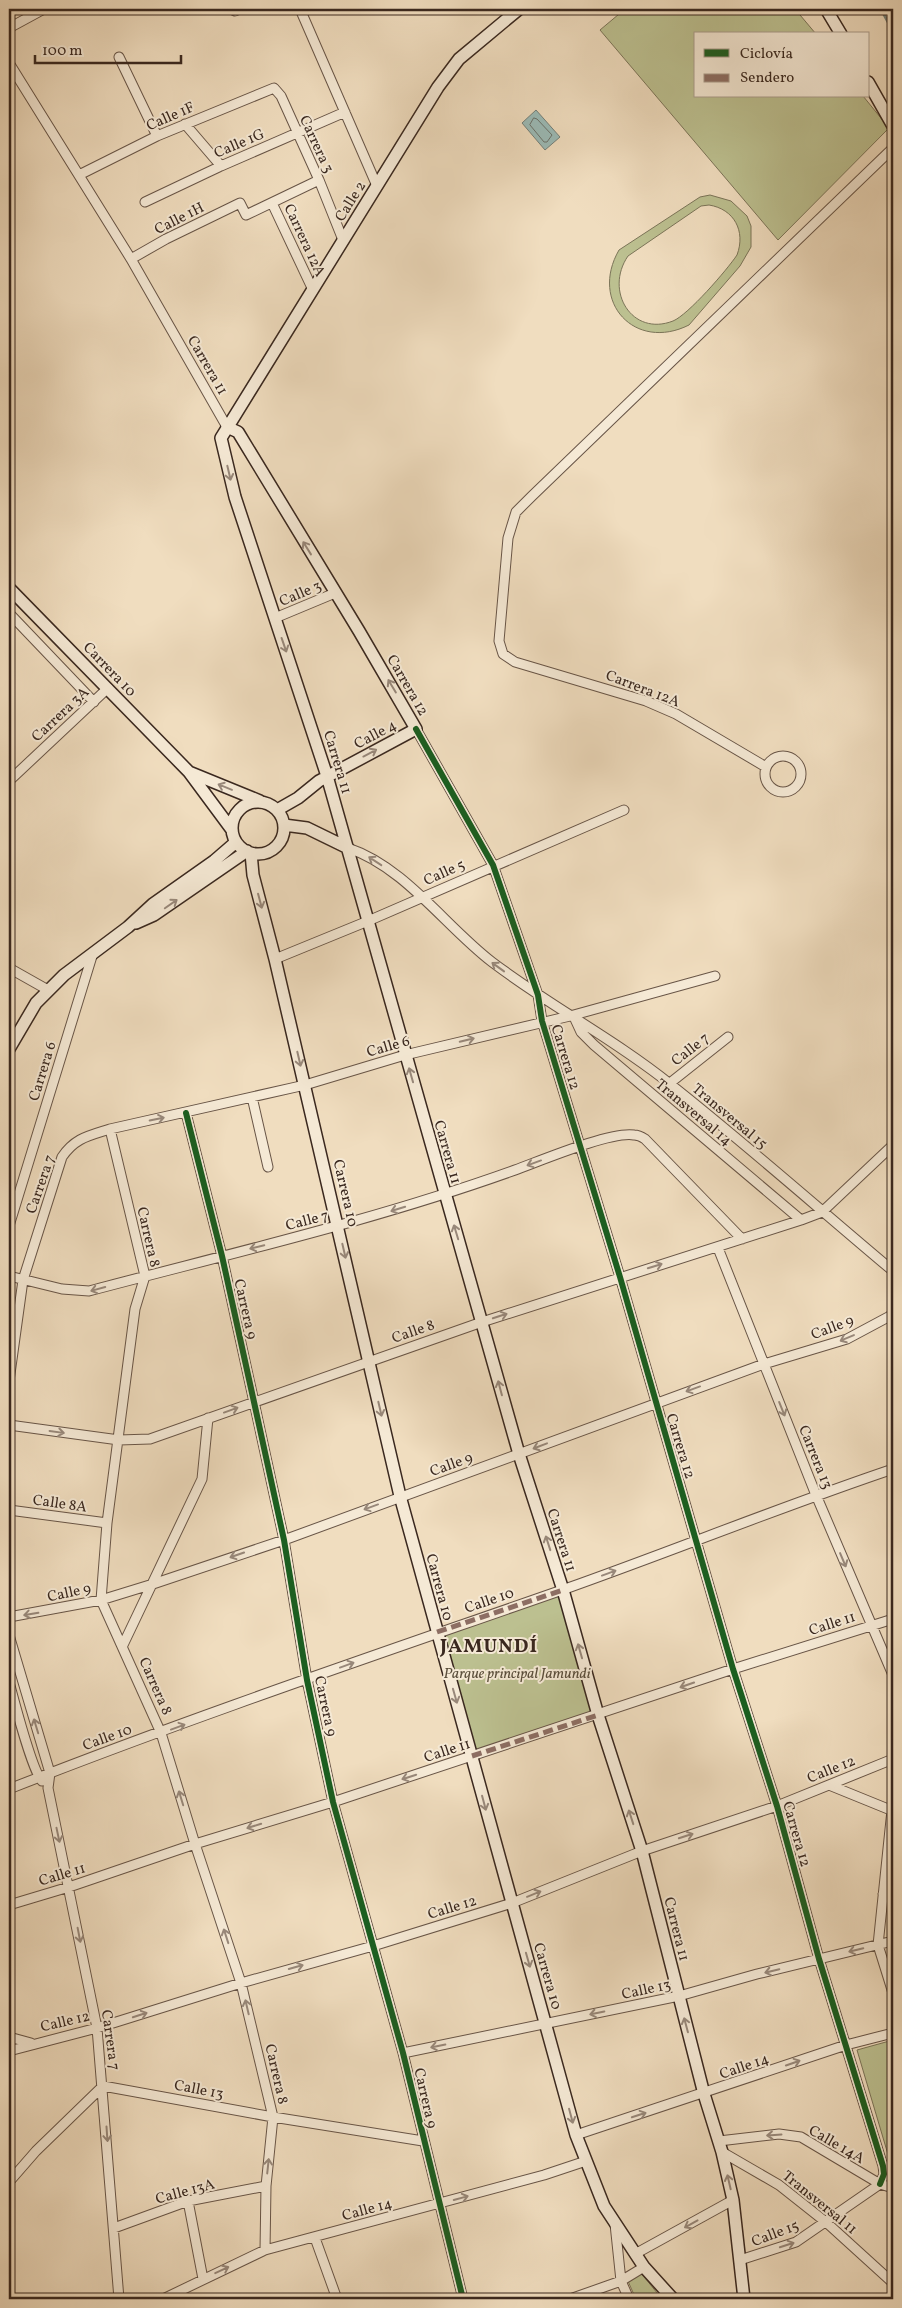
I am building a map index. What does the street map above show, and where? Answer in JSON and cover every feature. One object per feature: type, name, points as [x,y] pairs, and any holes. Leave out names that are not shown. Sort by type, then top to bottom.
[{"type":"main road","name":"Calle 2","points":[[227,427],[438,87],[459,59],[519,9]]},
{"type":"main road","points":[[826,9],[839,32]]},
{"type":"main road","points":[[870,86],[893,126]]},
{"type":"main road","name":"Carrera 12","points":[[227,427],[238,432],[416,729]]},
{"type":"main road","name":"Carrera 11","points":[[227,427],[222,438],[235,497],[327,776],[519,1454],[563,1590],[598,1715],[642,1851],[704,2094],[721,2147],[733,2200],[744,2299]]},
{"type":"main road","name":"Carrera 10","points":[[9,588],[189,772],[232,830]]},
{"type":"main road","name":"Calle 4","points":[[281,817],[298,798],[327,776],[416,729]]},
{"type":"main road","name":"Carrera 10","points":[[189,772],[261,802]]},
{"type":"main road","points":[[281,817],[284,834],[275,848],[260,854],[249,852],[236,842],[232,830],[237,812],[252,802],[261,802],[281,817],[348,848]]},
{"type":"main road","points":[[198,879],[236,842]]},
{"type":"main road","points":[[9,1049],[36,1003],[48,990],[93,953],[128,927],[153,904],[249,852]]},
{"type":"main road","name":"Carrera 10","points":[[249,852],[400,1496],[576,2135],[604,2206],[644,2267],[674,2299]]},
{"type":"street","points":[[9,28],[44,9]]},
{"type":"street","points":[[231,9],[240,9]]},
{"type":"street","points":[[300,9],[377,186]]},
{"type":"street","points":[[119,57],[157,136]]},
{"type":"street","name":"Carrera 11","points":[[9,63],[131,260],[227,427]]},
{"type":"street","name":"Calle 1F","points":[[79,175],[157,136],[274,88]]},
{"type":"street","name":"Carrera 3","points":[[274,88],[281,96],[319,180],[343,240]]},
{"type":"street","name":"Calle 1G","points":[[145,202],[220,166],[345,112]]},
{"type":"street","points":[[185,124],[220,166]]},
{"type":"street","name":"Carrera 12A","points":[[766,767],[676,714],[653,704],[623,693],[515,662],[503,654],[499,641],[508,538],[516,512],[893,148]]},
{"type":"street","points":[[272,203],[319,180]]},
{"type":"street","name":"Calle 1H","points":[[131,260],[166,239],[240,203],[246,215],[272,203]]},
{"type":"street","name":"Carrera 12A","points":[[272,203],[313,290]]},
{"type":"street","name":"Calle 3","points":[[275,618],[335,593]]},
{"type":"street","points":[[9,613],[94,702]]},
{"type":"street","name":"Carrera 3A","points":[[9,781],[108,688]]},
{"type":"street","name":"Carrera 12","points":[[416,729],[493,866],[538,995],[542,1021],[620,1277],[654,1403],[697,1542],[733,1669],[777,1806],[819,1959],[882,2166],[884,2174],[880,2184]]},
{"type":"street","points":[[779,756],[788,756],[800,768],[800,777],[797,785],[790,790],[782,792],[773,790],[767,784],[764,776],[766,767],[771,760],[779,756]]},
{"type":"street","name":"Calle 5","points":[[275,959],[368,921],[624,810]]},
{"type":"street","points":[[348,848],[378,862],[421,897],[491,961],[538,995]]},
{"type":"street","name":"Carrera 6","points":[[9,1226],[93,953]]},
{"type":"street","points":[[9,968],[48,990]]},
{"type":"street","name":"Calle 6","points":[[71,1145],[85,1137],[110,1129],[305,1085],[405,1055],[542,1021],[573,1018],[715,976]]},
{"type":"street","name":"Transversal 15","points":[[538,995],[606,1038],[670,1083],[893,1271]]},
{"type":"street","name":"Transversal 14","points":[[573,1018],[581,1032],[594,1045],[801,1220]]},
{"type":"street","name":"Calle 7","points":[[670,1083],[728,1037]]},
{"type":"street","points":[[252,1097],[268,1167]]},
{"type":"street","name":"Carrera 9","points":[[186,1113],[222,1256],[284,1540],[307,1680],[333,1802],[403,2053],[423,2142],[463,2299]]},
{"type":"street","name":"Carrera 8","points":[[110,1129],[145,1276],[135,1309],[107,1523],[101,1600],[162,1732],[195,1844],[241,1982],[273,2117],[266,2186],[265,2250]]},
{"type":"street","name":"Calle 7","points":[[9,1276],[62,1289],[89,1291],[338,1226],[445,1195],[580,1146],[621,1135],[635,1135],[645,1139],[742,1239]]},
{"type":"street","name":"Carrera 7","points":[[9,1381],[23,1280],[62,1157],[71,1145]]},
{"type":"street","points":[[822,1212],[893,1145]]},
{"type":"street","name":"Calle 8","points":[[9,1425],[119,1440],[150,1439],[369,1360],[620,1277],[718,1248],[822,1212]]},
{"type":"street","name":"Carrera 13","points":[[718,1248],[816,1495],[893,1675]]},
{"type":"street","name":"Calle 9","points":[[9,1617],[101,1600],[284,1540],[654,1403],[764,1364],[847,1339],[892,1316]]},
{"type":"street","points":[[122,1645],[202,1479],[208,1418]]},
{"type":"street","name":"Calle 10","points":[[9,1790],[50,1773],[436,1632],[563,1590],[697,1542],[816,1495],[893,1470]]},
{"type":"street","name":"Calle 8A","points":[[9,1510],[107,1523]]},
{"type":"street","name":"Calle 11","points":[[9,1905],[69,1887],[195,1844],[333,1802],[733,1669],[893,1619]]},
{"type":"street","name":"Carrera 7","points":[[9,1635],[50,1773],[48,1788],[98,2028],[119,2299]]},
{"type":"street","points":[[9,1682],[38,1778],[48,1788]]},
{"type":"street","name":"Calle 12","points":[[9,2051],[31,2043],[98,2028],[241,1982],[372,1946],[512,1903],[642,1851],[777,1806],[893,1759]]},
{"type":"street","points":[[829,1785],[893,1810],[878,1945],[893,1993]]},
{"type":"street","points":[[883,1894],[893,1896]]},
{"type":"street","name":"Calle 13","points":[[403,2053],[679,1996],[819,1959],[893,1942]]},
{"type":"street","name":"Calle 14","points":[[576,2135],[704,2094],[846,2045],[893,2033]]},
{"type":"street","points":[[9,2037],[31,2043]]},
{"type":"street","points":[[9,2182],[36,2151],[103,2086]]},
{"type":"street","name":"Calle 13","points":[[103,2086],[423,2142]]},
{"type":"street","name":"Calle 14A","points":[[721,2147],[779,2134],[801,2138],[880,2184]]},
{"type":"street","name":"Transversal 11","points":[[721,2147],[779,2185],[827,2222],[893,2283]]},
{"type":"street","name":"Calle 14","points":[[163,2299],[203,2278],[265,2250],[315,2238],[586,2161]]},
{"type":"street","points":[[880,2184],[893,2188]]},
{"type":"street","name":"Calle 15","points":[[740,2260],[796,2242],[880,2184]]},
{"type":"street","name":"Calle 13A","points":[[114,2228],[188,2201],[266,2186]]},
{"type":"street","points":[[635,2254],[733,2200]]},
{"type":"street","points":[[188,2201],[203,2278]]},
{"type":"street","points":[[614,2221],[621,2281],[629,2299]]},
{"type":"street","points":[[315,2238],[337,2299]]},
{"type":"street","points":[[570,2299],[621,2281],[644,2267]]},
{"type":"green space","points":[[625,9],[795,9],[814,32],[694,32],[694,98],[865,98],[889,128],[778,240],[600,30]]},
{"type":"green space","points":[[710,195],[731,201],[747,216],[751,226],[751,247],[740,266],[689,325],[669,332],[651,332],[635,327],[622,317],[614,304],[610,287],[611,269],[619,250],[700,197]],"holes":[[[701,206],[718,207],[731,216],[739,230],[739,246],[737,255],[732,262],[697,301],[673,321],[658,324],[645,323],[634,317],[626,308],[621,296],[619,283],[621,269],[628,256]]]},
{"type":"green space","name":"Parque principal Jamundi","points":[[563,1590],[598,1715],[472,1756],[437,1632]]},
{"type":"green space","points":[[893,2040],[892,2186],[892,2168],[857,2050]]},
{"type":"green space","points":[[641,2273],[662,2299],[636,2299],[627,2279]]},
{"type":"water","points":[[536,110],[560,137],[545,150],[522,123]]},
{"type":"waterway","points":[[881,9],[893,31]]},
{"type":"marked path","points":[[437,1632],[563,1590]]},
{"type":"marked path","points":[[472,1756],[598,1715]]},
{"type":"cycle path","points":[[416,729],[493,865],[538,995],[542,1021],[620,1277],[733,1669],[777,1806],[819,1959],[883,2166],[884,2174],[880,2184]]},
{"type":"cycle path","points":[[186,1113],[222,1256],[284,1540],[307,1680],[333,1802],[403,2053],[463,2299]]},
{"type":"district","name":"JAMUNDÍ","points":[[489,1645]]}]
